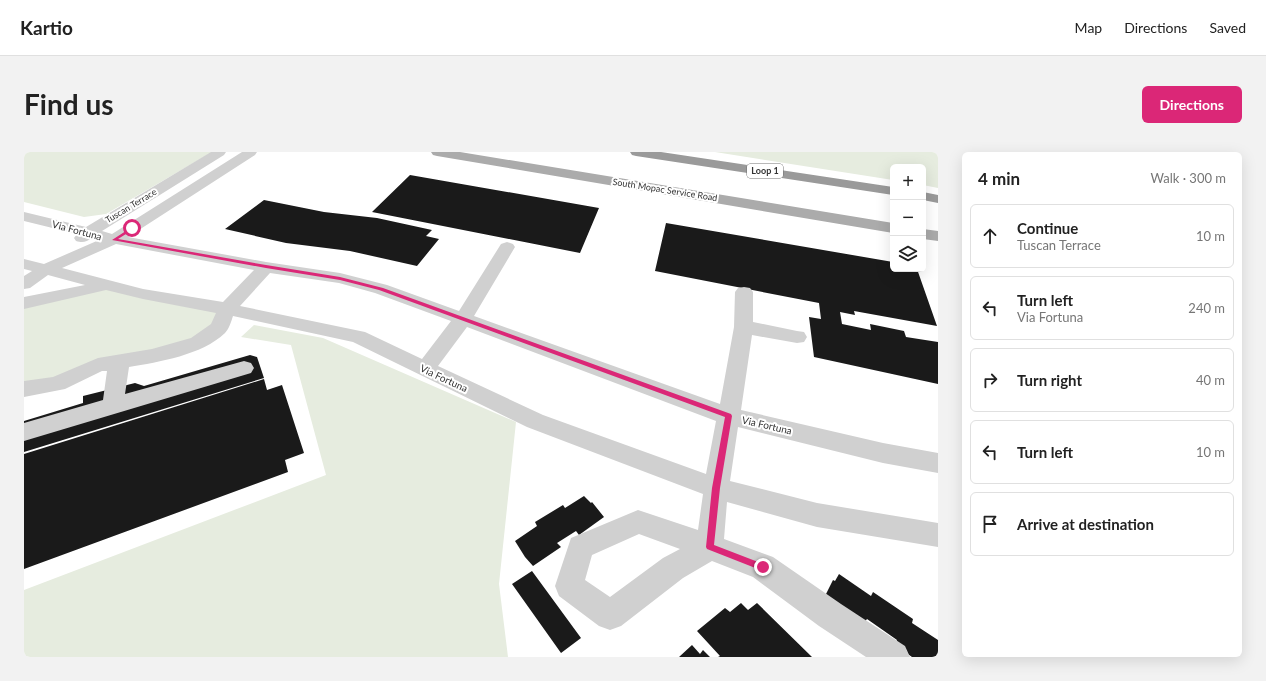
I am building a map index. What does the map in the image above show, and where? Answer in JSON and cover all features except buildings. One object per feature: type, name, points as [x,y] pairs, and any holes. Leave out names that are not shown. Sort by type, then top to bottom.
[{"type":"highway","name":"Loop 1","points":[[636,152],[890,191]]},
{"type":"highway","points":[[926,197],[938,199]]},
{"type":"main road","name":"South Mopac Service Road","points":[[437,152],[890,228]]},
{"type":"main road","points":[[926,234],[938,236]]},
{"type":"street","name":"Tuscan Terrace","points":[[46,270],[88,233],[220,152]]},
{"type":"street","name":"Tuscan Terrace","points":[[46,270],[114,240],[250,152]]},
{"type":"street","name":"Via Fortuna","points":[[24,216],[114,240],[266,267],[340,278],[381,289],[464,318],[728,416],[883,453],[938,462]]},
{"type":"street","points":[[425,369],[464,318],[506,247]]},
{"type":"street","name":"Via Fortuna","points":[[24,264],[106,286],[227,309],[358,337],[535,422],[716,488],[817,515],[938,535]]},
{"type":"street","points":[[24,390],[57,384],[98,365],[152,356],[198,343],[219,328],[227,309],[266,267]]},
{"type":"street","points":[[24,284],[46,270]]},
{"type":"street","name":"Via Fortuna","points":[[24,303],[61,294],[106,286]]},
{"type":"street","points":[[710,547],[716,488],[744,328],[744,292]]},
{"type":"street","points":[[744,328],[796,337]]},
{"type":"street","points":[[114,405],[119,362]]},
{"type":"street","points":[[24,432],[244,368]]},
{"type":"street","points":[[710,547],[672,568],[610,615],[569,586],[581,547],[638,522],[710,547],[763,567],[830,615],[894,657]]},
{"type":"shaded area","points":[[24,152],[212,152],[106,214],[84,217],[24,202]]},
{"type":"shaded area","points":[[715,152],[938,152],[938,188],[926,186],[926,164],[890,164],[890,180]]},
{"type":"shaded area","points":[[106,285],[227,309],[198,343],[24,389],[24,303]]},
{"type":"shaded area","points":[[254,325],[323,338],[516,422],[499,584],[508,657],[24,657],[24,590],[326,475],[291,345],[241,337]]},
{"type":"route","points":[[132,228],[114,240],[266,267],[340,278],[381,289],[464,318],[728,416],[716,488],[710,547],[763,567]]}]
